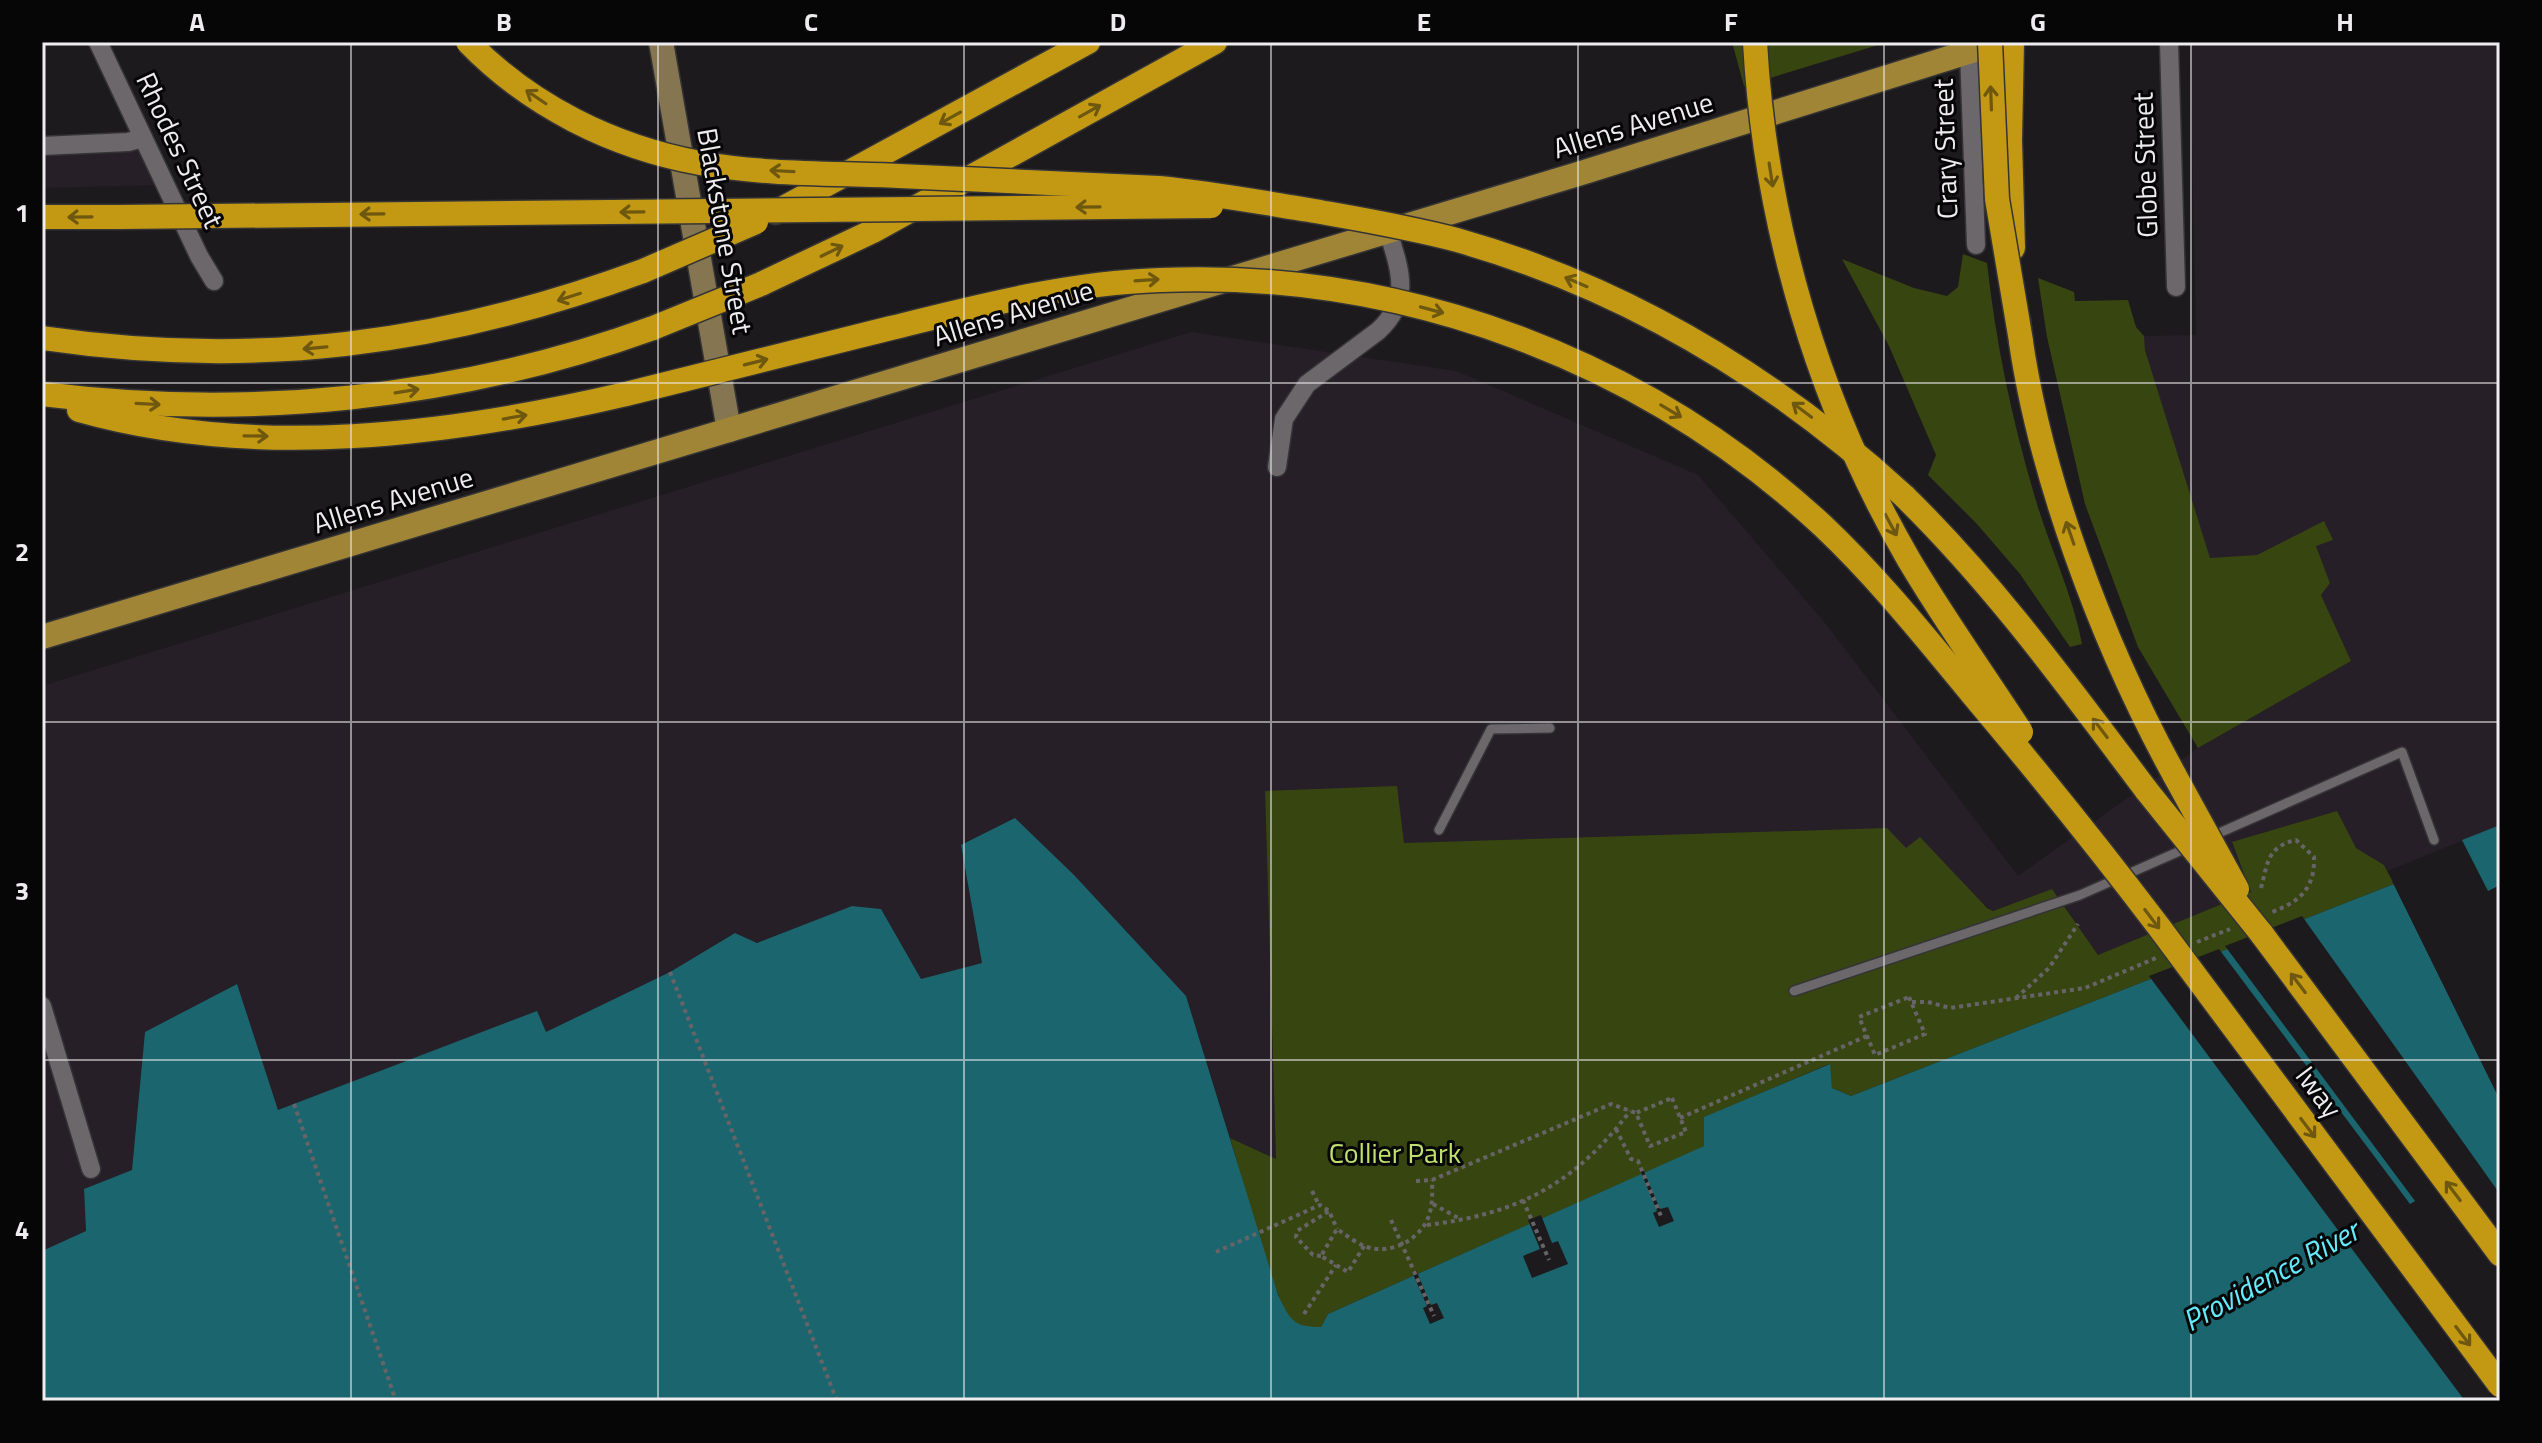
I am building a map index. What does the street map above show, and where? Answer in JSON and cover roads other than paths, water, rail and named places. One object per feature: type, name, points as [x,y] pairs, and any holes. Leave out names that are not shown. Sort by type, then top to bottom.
[{"type":"highway","points":[[468,42],[522,88],[573,120],[636,146],[702,163],[777,171],[1159,188],[1261,200],[1381,222],[1479,247],[1561,276],[1632,307],[1758,378],[1822,426],[1904,496],[1961,553],[2012,613],[2147,791],[2261,933]]},
{"type":"highway","points":[[42,338],[111,347],[189,352],[266,351],[409,336],[545,305],[643,271],[756,222],[1088,42]]},
{"type":"highway","points":[[42,396],[182,405],[259,405],[337,400],[414,390],[489,375],[596,347],[653,328],[761,284],[873,231],[1208,46],[1227,42]]},
{"type":"highway","points":[[1755,42],[1763,123],[1782,237],[1810,336],[1841,420],[1872,490],[1915,569],[2089,834]]},
{"type":"highway","points":[[2012,42],[2011,176],[2021,341]]},
{"type":"highway","points":[[1980,47],[1997,199],[2021,341],[2048,463],[2075,547],[2127,678],[2175,776],[2261,933]]},
{"type":"highway","points":[[42,217],[1195,206],[1305,210]]},
{"type":"highway","points":[[42,396],[105,417],[183,431],[302,436],[384,433],[545,412],[1006,300],[1121,282],[1197,279],[1286,283],[1385,298],[1460,318],[1533,343],[1626,385],[1703,431],[1765,476],[1822,526],[1876,580],[2089,834]]},
{"type":"highway","name":"Iway","points":[[2089,834],[2500,1385]]},
{"type":"highway","name":"Iway","points":[[2261,933],[2500,1254]]},
{"type":"main road","name":"Allens Avenue","points":[[42,637],[782,416],[2000,42]]},
{"type":"street","name":"Rhodes Street","points":[[98,42],[199,256],[214,281]]},
{"type":"street","name":"Blackstone Street","points":[[661,42],[729,430]]},
{"type":"street","name":"Globe Street","points":[[2169,42],[2176,287]]},
{"type":"street","name":"Crary Street","points":[[1976,245],[1980,47]]},
{"type":"street","points":[[42,146],[128,142],[143,138]]},
{"type":"street","points":[[1277,467],[1284,419],[1307,384],[1378,331],[1398,306],[1401,284],[1388,231]]},
{"type":"street","points":[[42,1006],[91,1169]]},
{"type":"lane","points":[[1439,830],[1491,729],[1550,728]]},
{"type":"lane","points":[[1794,991],[2080,895],[2402,752],[2434,840]]},
{"type":"water","name":"Providence River","points":[[1015,818],[1074,875],[1186,996],[1278,1295],[1293,1320],[1311,1327],[1321,1327],[1328,1314],[1704,1146],[1704,1117],[1830,1064],[1832,1088],[1851,1096],[2394,884],[2500,1100],[2500,1401],[42,1401],[42,1251],[86,1231],[84,1189],[132,1170],[145,1032],[237,984],[278,1110],[537,1011],[546,1032],[670,972],[735,933],[757,943],[852,906],[881,909],[921,979],[982,963],[961,845]]},
{"type":"water","points":[[2500,825],[2500,885],[2488,891],[2462,840]]},
{"type":"park label","name":"Collier Park","points":[[1395,1153]]}]
